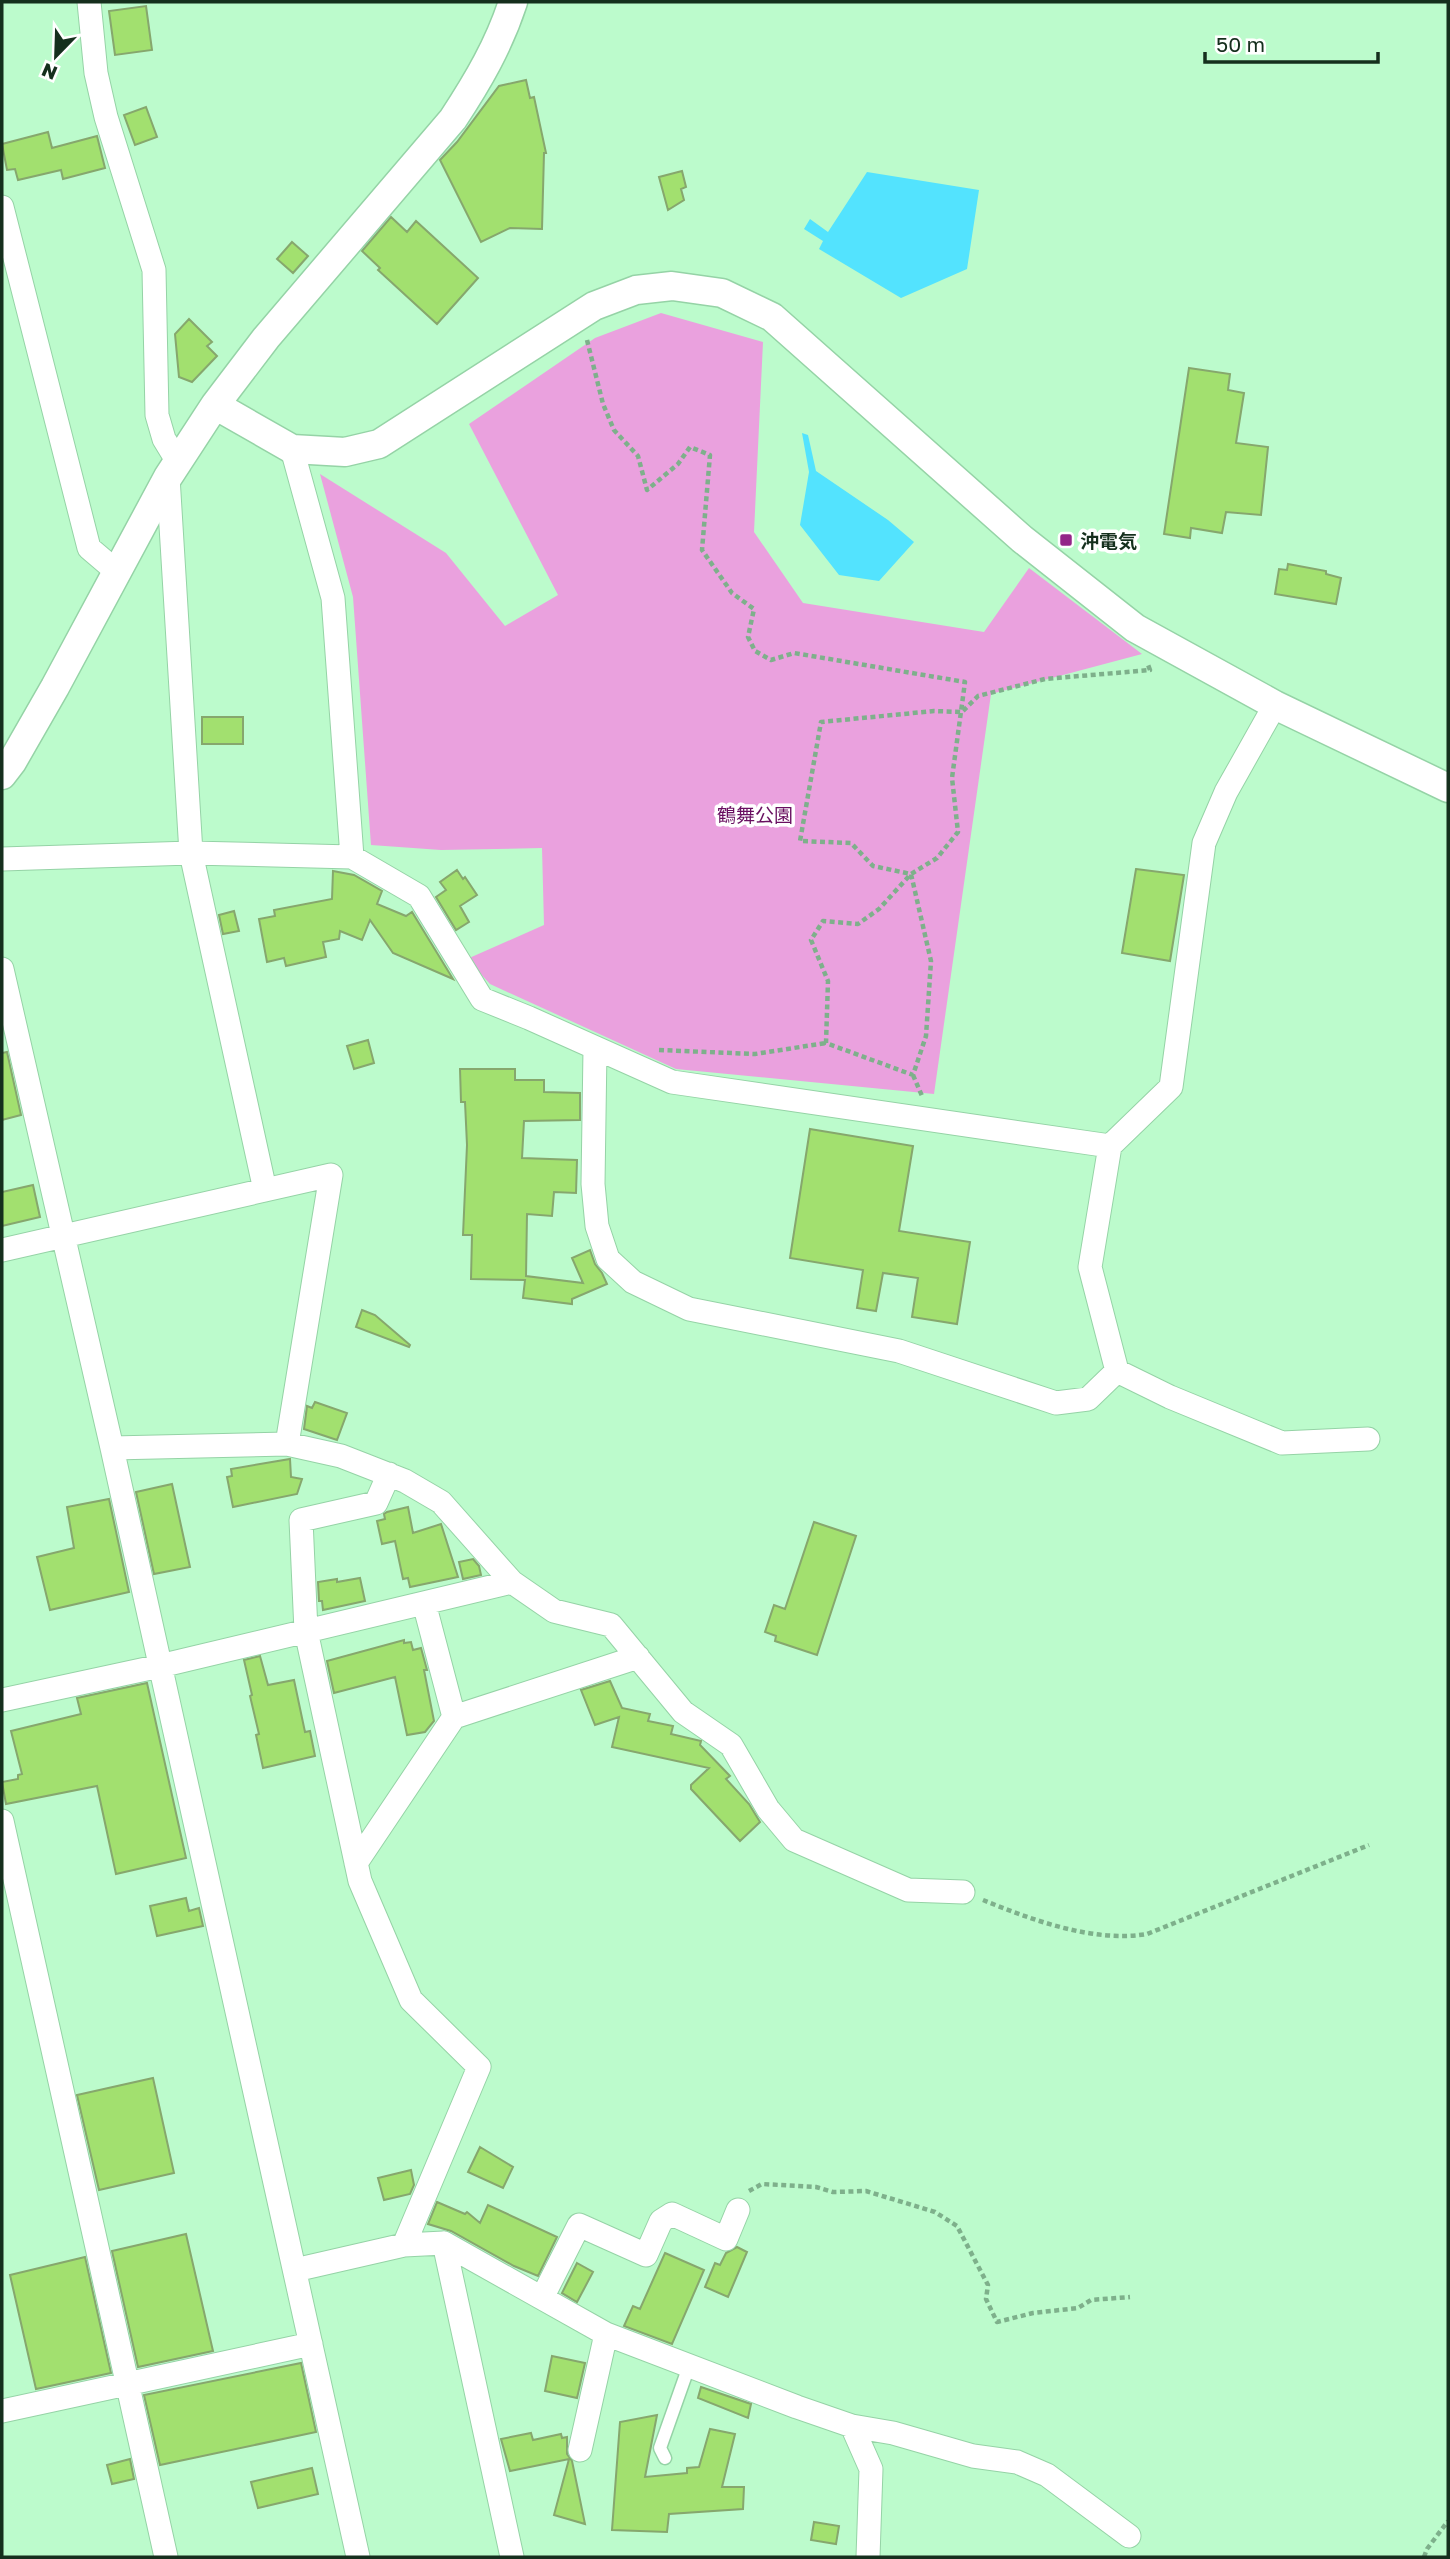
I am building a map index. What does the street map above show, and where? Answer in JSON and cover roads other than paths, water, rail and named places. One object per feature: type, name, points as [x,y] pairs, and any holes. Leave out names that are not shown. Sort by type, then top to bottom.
[{"type":"street","points":[[89,2],[96,73],[106,117],[154,271],[157,415],[173,470],[191,853],[265,1190]]},
{"type":"street","points":[[2,775],[55,687],[173,470],[215,405],[266,338],[453,119],[479,79],[502,35],[513,2]]},
{"type":"street","points":[[2,207],[89,548],[116,572]]},
{"type":"street","points":[[215,405],[292,449],[345,452],[379,444],[594,306],[636,290],[673,286],[722,293],[772,317],[1022,539],[1135,628],[1275,705],[1448,788]]},
{"type":"street","points":[[292,449],[333,598],[352,858]]},
{"type":"street","points":[[1275,705],[1226,792],[1204,843],[1171,1087],[1110,1146],[1090,1267],[1117,1371],[1170,1397],[1282,1443],[1368,1439]]},
{"type":"street","points":[[2,859],[191,853],[352,858],[419,896],[482,999],[672,1082],[1110,1146]]},
{"type":"street","points":[[2,969],[112,1448],[358,2557]]},
{"type":"street","points":[[595,1049],[593,1184],[597,1226],[608,1259],[633,1282],[689,1309],[900,1351],[1056,1403],[1088,1399],[1117,1371]]},
{"type":"street","points":[[2,1250],[331,1175],[287,1444]]},
{"type":"street","points":[[112,1448],[287,1444],[341,1456],[389,1474],[441,1502],[512,1582],[554,1611],[611,1626],[683,1712],[731,1745],[768,1809],[794,1840],[908,1890],[963,1892]]},
{"type":"street","points":[[389,1474],[376,1503],[301,1520],[306,1631],[360,1881],[411,2000],[479,2067],[404,2245]]},
{"type":"street","points":[[2,1700],[160,1666],[512,1582]]},
{"type":"street","points":[[424,1603],[454,1717]]},
{"type":"street","points":[[356,1863],[454,1717],[638,1657]]},
{"type":"street","points":[[2,1821],[166,2557]]},
{"type":"street","points":[[542,2298],[579,2225],[646,2255],[661,2221],[672,2214],[726,2239],[738,2210]]},
{"type":"street","points":[[295,2270],[404,2245],[444,2243],[606,2334],[689,2366],[852,2426],[881,2430],[973,2456],[1017,2462],[1047,2475],[1129,2536]]},
{"type":"street","points":[[444,2243],[512,2557]]},
{"type":"street","points":[[580,2450],[606,2334]]},
{"type":"street","points":[[2,2411],[312,2344]]},
{"type":"street","points":[[852,2426],[871,2469],[867,2557]]},
{"type":"lane","points":[[666,2458],[660,2448],[689,2366]]},
{"type":"water","points":[[867,172],[979,190],[967,269],[901,298],[819,249],[823,241],[804,229],[810,219],[828,232]]},
{"type":"water","points":[[802,433],[808,435],[816,471],[888,520],[914,542],[879,581],[839,575],[800,525],[809,472]]},
{"type":"place","name":"沖電気","points":[[1066,540]]},
{"type":"park label","name":"鶴舞公園","points":[[755,814]]}]
